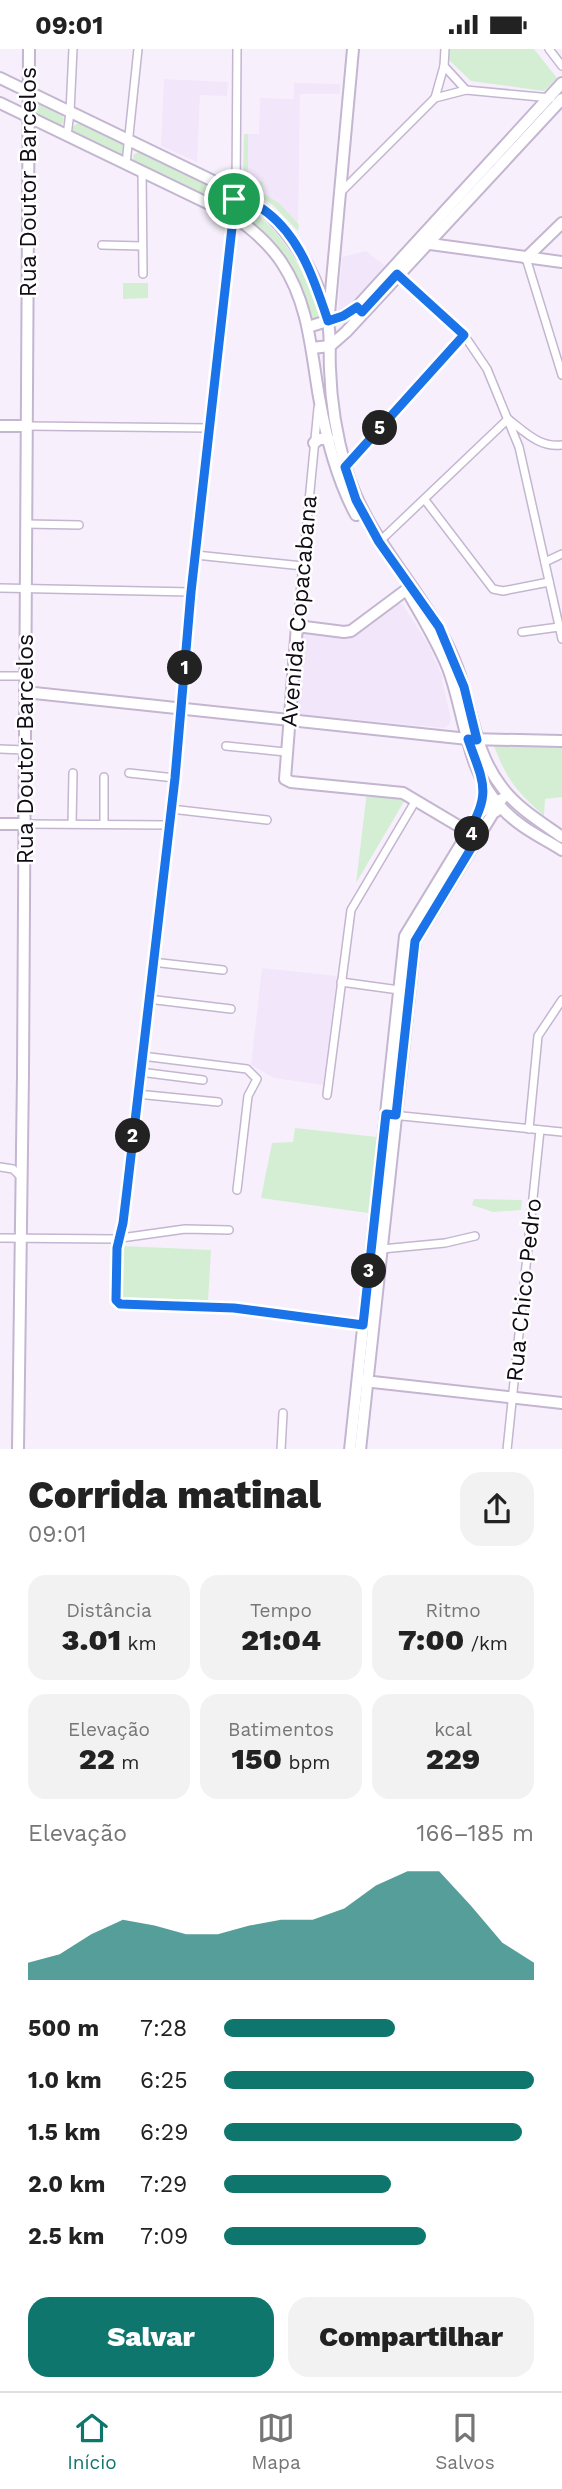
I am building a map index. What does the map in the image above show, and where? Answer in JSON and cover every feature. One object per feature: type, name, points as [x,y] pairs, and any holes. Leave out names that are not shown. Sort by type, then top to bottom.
[{"type":"street","name":"Rua Doutor Barcelos","points":[[18,1449],[29,49]]},
{"type":"street","points":[[67,136],[73,49]]},
{"type":"street","points":[[126,164],[138,49]]},
{"type":"street","points":[[237,49],[236,192],[191,592],[175,778],[117,1248],[116,1298],[118,1303],[234,1308],[363,1325]]},
{"type":"street","points":[[353,49],[328,321],[329,368],[345,467],[356,500],[379,542],[439,627],[456,665],[484,760],[502,788],[516,803],[562,837]]},
{"type":"street","points":[[340,194],[435,98],[446,49]]},
{"type":"street","points":[[550,49],[562,66]]},
{"type":"street","points":[[444,66],[466,90]]},
{"type":"street","points":[[0,78],[236,192],[269,214],[296,244],[314,280],[328,321]]},
{"type":"street","points":[[312,348],[330,346],[562,83]]},
{"type":"street","points":[[435,98],[466,90],[562,99]]},
{"type":"street","points":[[491,166],[562,99]]},
{"type":"street","points":[[0,103],[232,215],[256,232],[282,263],[303,305],[324,421],[348,500],[374,546],[406,590],[438,645],[459,706],[478,740],[484,800],[480,813],[473,835],[415,941],[363,1325],[360,1449]]},
{"type":"street","points":[[142,171],[143,274]]},
{"type":"street","points":[[526,258],[562,223]]},
{"type":"street","points":[[422,242],[562,262]]},
{"type":"street","points":[[102,245],[142,246]]},
{"type":"street","points":[[526,258],[562,375]]},
{"type":"street","points":[[314,280],[327,280],[332,272]]},
{"type":"street","points":[[395,272],[464,335],[487,369],[519,447],[561,632],[522,632]]},
{"type":"street","points":[[308,327],[360,309]]},
{"type":"street","points":[[345,467],[464,335]]},
{"type":"street","name":"Avenida Copacabana","points":[[319,397],[285,752],[285,779],[291,782],[404,793],[416,800]]},
{"type":"street","name":"Avenida Copacabana","points":[[314,443],[334,405]]},
{"type":"street","points":[[508,419],[539,442],[550,447],[562,446]]},
{"type":"street","points":[[379,542],[508,419]]},
{"type":"street","points":[[0,426],[209,428]]},
{"type":"street","points":[[314,443],[319,439],[329,439]]},
{"type":"street","points":[[425,500],[493,589],[503,591],[549,582]]},
{"type":"street","points":[[26,524],[79,525]]},
{"type":"street","points":[[545,562],[562,554]]},
{"type":"street","points":[[196,555],[303,566]]},
{"type":"street","points":[[0,588],[191,592]]},
{"type":"street","points":[[406,590],[419,598]]},
{"type":"street","points":[[297,627],[351,631],[406,590]]},
{"type":"street","points":[[0,676],[25,676]]},
{"type":"street","points":[[25,692],[478,740],[562,741]]},
{"type":"street","points":[[441,736],[447,735],[455,727],[459,706]]},
{"type":"street","points":[[226,746],[285,752]]},
{"type":"street","points":[[0,749],[24,750]]},
{"type":"street","points":[[72,824],[74,773]]},
{"type":"street","points":[[129,773],[175,778]]},
{"type":"street","points":[[104,777],[104,824]]},
{"type":"street","points":[[482,778],[498,805],[519,824],[562,850]]},
{"type":"street","points":[[480,813],[505,799],[516,803]]},
{"type":"street","points":[[327,1095],[351,910],[416,800],[473,835]]},
{"type":"street","points":[[350,1449],[382,1249],[405,936],[473,835],[498,805]]},
{"type":"street","points":[[171,809],[267,820]]},
{"type":"street","points":[[0,824],[169,825]]},
{"type":"street","points":[[152,962],[223,969]]},
{"type":"street","points":[[341,982],[399,990]]},
{"type":"street","points":[[148,999],[231,1009]]},
{"type":"street","points":[[529,1129],[538,1036],[562,1000]]},
{"type":"street","points":[[142,1056],[247,1069],[257,1079],[248,1096],[237,1190]]},
{"type":"street","points":[[140,1072],[203,1080]]},
{"type":"street","points":[[137,1094],[218,1101]]},
{"type":"street","points":[[391,1115],[562,1132]]},
{"type":"street","name":"Rua Chico Pedro","points":[[508,1449],[540,1130]]},
{"type":"street","points":[[0,1167],[13,1169],[22,1178]]},
{"type":"street","points":[[0,1238],[120,1238],[185,1229],[229,1230]]},
{"type":"street","points":[[382,1249],[446,1243],[475,1236]]},
{"type":"street","points":[[362,1381],[562,1403]]},
{"type":"street","points":[[281,1449],[283,1413]]},
{"type":"shaded area","points":[[164,79],[228,82],[227,96],[200,95],[197,162],[161,146]]},
{"type":"shaded area","points":[[294,83],[340,84],[340,94],[300,94],[298,231],[273,205],[243,187],[244,134],[259,134],[260,98],[294,99]]},
{"type":"shaded area","points":[[366,251],[385,266],[342,312],[338,312],[342,257]]},
{"type":"shaded area","points":[[399,603],[403,605],[428,644],[443,678],[451,719],[449,725],[444,728],[296,714],[303,633],[344,638],[352,636]]},
{"type":"shaded area","points":[[262,968],[337,976],[323,1085],[274,1078],[251,1065]]},
{"type":"green space","points":[[450,49],[534,49],[557,78],[544,91],[471,81],[449,60]]},
{"type":"green space","points":[[38,104],[62,116],[62,125],[57,126],[33,115],[33,106]]},
{"type":"green space","points":[[76,124],[123,145],[122,154],[118,155],[77,136],[73,132]]},
{"type":"green space","points":[[244,134],[248,134],[248,181],[263,182],[263,193],[280,204],[299,225],[298,231],[273,205],[243,187]]},
{"type":"green space","points":[[139,152],[225,193],[226,200],[219,204],[134,163],[133,155]]},
{"type":"green space","points":[[241,205],[245,205],[272,228],[293,255],[320,320],[312,322],[302,292],[238,213]]},
{"type":"green space","points":[[123,283],[148,283],[148,298],[123,299]]},
{"type":"green space","points":[[493,743],[562,747],[562,797],[545,799],[544,816],[513,784]]},
{"type":"green space","points":[[367,792],[406,798],[356,883]]},
{"type":"green space","points":[[295,1128],[377,1137],[368,1213],[261,1198],[272,1143],[293,1142]]},
{"type":"green space","points":[[474,1199],[522,1200],[521,1210],[493,1212],[472,1205]]},
{"type":"green space","points":[[122,1246],[211,1250],[208,1301],[120,1300]]},
{"type":"route","points":[[236,192],[269,214],[296,244],[314,280],[328,321],[357,307],[362,312],[397,274],[464,335],[345,467],[356,500],[379,542],[439,627],[456,665],[477,740],[468,739],[482,778],[484,795],[480,813],[468,832],[478,837],[415,941],[396,1115],[386,1114],[363,1325],[234,1308],[120,1304],[116,1300],[117,1248],[123,1223],[175,778],[191,592],[234,199],[236,192]]}]
